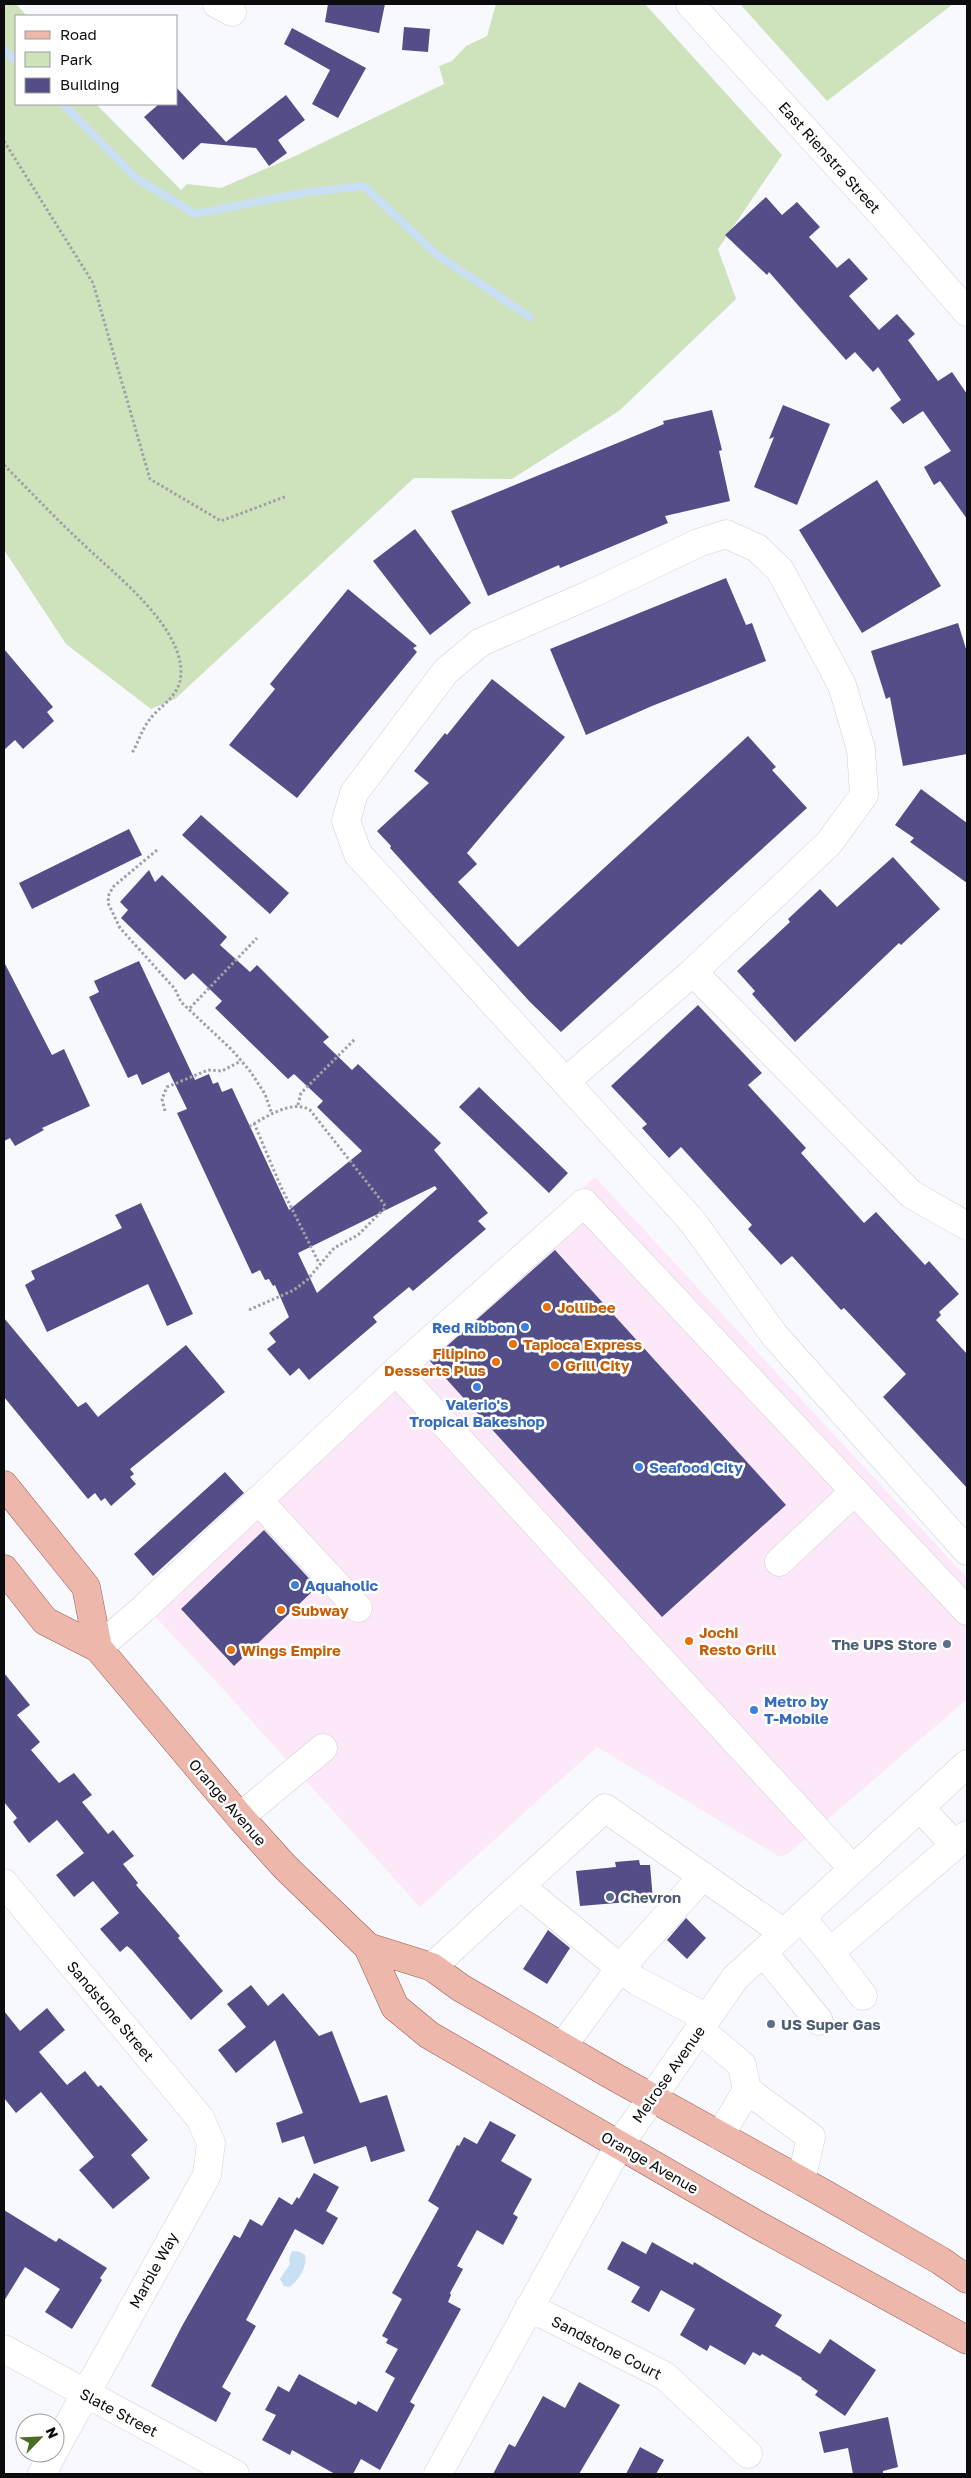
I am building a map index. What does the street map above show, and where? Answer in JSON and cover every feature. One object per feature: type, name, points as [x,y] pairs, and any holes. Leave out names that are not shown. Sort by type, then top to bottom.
[{"type":"main road","name":"Orange Avenue","points":[[4,1485],[86,1587],[98,1648]]},
{"type":"main road","name":"Orange Avenue","points":[[4,1569],[45,1621],[98,1648],[240,1817],[286,1867],[368,1947],[395,2007],[429,2035],[756,2224],[967,2340]]},
{"type":"main road","name":"Orange Avenue","points":[[368,1947],[432,1967],[461,1988],[562,2047],[942,2261],[967,2279]]},
{"type":"street","name":"East Rienstra Street","points":[[690,4],[941,280],[967,312]]},
{"type":"street","points":[[566,1081],[693,972],[829,843],[864,795],[861,749],[842,685],[780,570],[757,548],[726,534],[698,543],[593,593],[481,642],[440,678],[354,793],[346,821],[358,854],[692,1221],[775,1336],[963,1538]]},
{"type":"street","points":[[693,972],[911,1194],[967,1226]]},
{"type":"street","points":[[98,1648],[143,1609],[396,1371],[584,1203],[967,1611]]},
{"type":"street","points":[[396,1371],[853,1869]]},
{"type":"street","points":[[779,1562],[855,1491]]},
{"type":"street","points":[[258,1500],[358,1608]]},
{"type":"street","points":[[240,1817],[323,1748]]},
{"type":"street","name":"Melrose Avenue","points":[[438,2474],[620,2144],[735,1978],[967,1764]]},
{"type":"street","points":[[432,1967],[605,1808],[703,1876],[793,1925],[830,1952],[864,1996]]},
{"type":"street","points":[[830,1952],[961,1840],[920,1808]]},
{"type":"street","points":[[562,2047],[620,1968],[703,1876]]},
{"type":"street","name":"Sandstone Street","points":[[4,1883],[200,2118],[212,2143]]},
{"type":"street","points":[[520,1886],[637,1981],[703,2023],[742,2065],[747,2090],[720,2136]]},
{"type":"street","points":[[763,1952],[820,2021]]},
{"type":"street","points":[[747,2090],[811,2137],[801,2181]]},
{"type":"street","name":"Marble Way","points":[[65,2430],[206,2175],[212,2143]]},
{"type":"street","name":"Sandstone Court","points":[[529,2306],[664,2376],[748,2454]]},
{"type":"street","name":"Slate Street","points":[[4,2349],[235,2474]]},
{"type":"path","points":[[4,141],[94,283],[150,479],[221,520],[286,496]]},
{"type":"path","points":[[4,465],[83,544],[137,592],[168,636],[180,661],[178,690],[149,720],[132,753]]},
{"type":"path","points":[[157,850],[114,886],[109,894],[108,903],[120,928],[175,989],[181,1002],[190,1008],[198,1019],[242,1061],[265,1094],[272,1114]]},
{"type":"path","points":[[190,1008],[257,938]]},
{"type":"path","points":[[298,1105],[301,1093],[355,1039]]},
{"type":"path","points":[[165,1111],[162,1099],[167,1087],[208,1070],[222,1070],[242,1061]]},
{"type":"path","points":[[249,1310],[294,1290],[307,1280],[319,1263],[334,1248],[358,1234],[385,1208],[384,1204],[310,1110],[298,1105],[272,1114],[250,1126]]},
{"type":"path","points":[[254,1123],[281,1188],[319,1263]]},
{"type":"shaded area","points":[[595,1177],[967,1578],[967,1699],[789,1853],[780,1857],[597,1747],[420,1907],[136,1596]]},
{"type":"green space","points":[[4,4],[16,4],[26,15],[15,15],[15,105],[97,105],[181,190],[187,184],[221,188],[295,156],[444,84],[439,66],[452,61],[466,46],[487,36],[496,4],[645,4],[782,155],[718,249],[736,299],[619,411],[512,479],[414,478],[175,699],[151,709],[66,644],[4,550]]},
{"type":"green space","points":[[740,4],[953,4],[827,101]]},
{"type":"water","points":[[292,2251],[300,2252],[305,2255],[306,2259],[302,2273],[289,2287],[284,2286],[280,2279],[290,2264],[289,2259]]},
{"type":"building","points":[[328,4],[385,4],[379,33],[325,22]]},
{"type":"building","points":[[404,27],[430,29],[428,52],[402,50]]},
{"type":"building","points":[[292,28],[366,68],[338,118],[312,104],[330,70],[284,44]]},
{"type":"building","points":[[178,89],[226,142],[286,95],[305,120],[278,140],[287,153],[269,166],[256,148],[201,143],[183,160],[144,117],[158,105],[178,105]]},
{"type":"building","points":[[766,197],[782,215],[797,202],[820,227],[809,237],[837,268],[849,258],[868,279],[849,296],[879,330],[897,314],[915,334],[908,340],[938,381],[952,372],[967,394],[967,519],[940,481],[934,485],[924,467],[951,451],[923,411],[903,424],[890,408],[901,400],[878,367],[873,372],[855,352],[846,360],[769,272],[767,275],[725,235]]},
{"type":"building","points":[[783,405],[830,424],[797,505],[754,487],[774,437],[769,439]]},
{"type":"building","points":[[712,410],[722,450],[719,451],[730,501],[665,516],[668,523],[560,568],[559,565],[488,596],[451,511],[664,424],[663,421]]},
{"type":"building","points":[[877,480],[941,586],[862,633],[799,530]]},
{"type":"building","points":[[415,529],[471,603],[430,635],[373,561]]},
{"type":"building","points":[[726,578],[746,625],[752,623],[766,661],[652,706],[586,735],[550,649]]},
{"type":"building","points":[[348,589],[417,646],[413,648],[417,652],[297,798],[229,745],[275,689],[270,684]]},
{"type":"building","points":[[958,623],[967,652],[967,754],[903,766],[890,697],[886,699],[871,651]]},
{"type":"building","points":[[4,649],[53,707],[47,712],[54,721],[23,749],[15,740],[4,750]]},
{"type":"building","points":[[492,679],[565,737],[467,853],[477,864],[458,882],[518,947],[748,736],[776,767],[772,770],[807,808],[561,1032],[530,1002],[390,848],[391,846],[377,831],[429,783],[414,771],[445,733],[447,735]]},
{"type":"building","points":[[921,789],[967,823],[967,883],[910,842],[914,838],[895,825]]},
{"type":"building","points":[[201,815],[289,893],[270,914],[182,835]]},
{"type":"building","points":[[129,829],[142,855],[32,909],[19,883]]},
{"type":"building","points":[[893,857],[940,909],[901,945],[899,943],[795,1042],[752,994],[755,991],[737,971],[790,922],[788,919],[820,889],[837,907]]},
{"type":"building","points":[[149,870],[155,882],[162,875],[227,937],[220,945],[250,972],[257,965],[329,1037],[323,1042],[352,1070],[358,1064],[441,1143],[434,1150],[488,1213],[478,1221],[486,1229],[413,1291],[409,1287],[373,1317],[377,1322],[309,1380],[299,1368],[290,1376],[267,1349],[276,1342],[269,1333],[289,1317],[275,1285],[273,1286],[269,1279],[265,1280],[260,1270],[252,1274],[177,1113],[187,1109],[169,1072],[142,1085],[137,1074],[128,1078],[89,997],[99,992],[94,981],[139,961],[195,1080],[209,1074],[213,1084],[218,1082],[222,1092],[232,1088],[289,1210],[362,1151],[317,1107],[323,1101],[294,1074],[288,1079],[215,1008],[222,1001],[193,973],[185,980],[121,918],[128,910],[120,902]],"holes":[[[435,1186],[437,1189],[317,1293],[298,1253]]]},
{"type":"building","points":[[4,962],[52,1055],[64,1049],[90,1106],[42,1128],[44,1130],[15,1146],[10,1138],[4,1141]]},
{"type":"building","points":[[698,1005],[762,1073],[748,1085],[806,1148],[801,1153],[864,1223],[876,1212],[925,1265],[929,1261],[959,1294],[939,1312],[941,1315],[936,1320],[967,1354],[967,1488],[883,1397],[906,1374],[844,1308],[841,1310],[792,1256],[781,1265],[748,1229],[752,1225],[681,1147],[669,1158],[642,1128],[647,1124],[611,1086]]},
{"type":"building","points":[[479,1087],[568,1173],[549,1193],[459,1107]]},
{"type":"building","points":[[141,1203],[193,1314],[167,1326],[148,1284],[47,1332],[25,1285],[35,1279],[31,1271],[122,1228],[115,1215]]},
{"type":"building","name":"Seafood City","points":[[555,1250],[786,1505],[662,1617],[430,1361]]},
{"type":"building","points":[[4,1318],[78,1407],[86,1402],[98,1417],[186,1345],[225,1392],[130,1469],[134,1474],[130,1477],[136,1484],[111,1506],[105,1498],[101,1501],[95,1493],[88,1499],[4,1397]]},
{"type":"building","points":[[225,1472],[244,1493],[153,1576],[134,1554]]},
{"type":"building","points":[[264,1530],[317,1587],[234,1666],[181,1609]]},
{"type":"building","points":[[4,1673],[30,1705],[17,1715],[40,1742],[31,1750],[59,1783],[74,1773],[92,1795],[82,1802],[108,1834],[113,1830],[134,1856],[123,1864],[138,1883],[136,1885],[180,1936],[178,1938],[223,1991],[191,2020],[132,1950],[127,1946],[120,1952],[100,1929],[119,1913],[93,1881],[74,1897],[56,1875],[84,1853],[57,1820],[29,1843],[13,1822],[17,1818],[4,1802]]},
{"type":"building","points":[[639,1860],[640,1865],[650,1865],[653,1900],[580,1906],[576,1871],[616,1867],[615,1862]]},
{"type":"building","points":[[686,1918],[706,1938],[687,1959],[667,1940]]},
{"type":"building","points":[[548,1930],[570,1948],[547,1984],[523,1969]]},
{"type":"building","points":[[251,1985],[268,2006],[283,1993],[319,2036],[332,2031],[360,2103],[387,2095],[405,2151],[371,2162],[366,2146],[314,2164],[304,2136],[282,2143],[276,2123],[303,2113],[275,2040],[236,2073],[218,2050],[246,2027],[227,2004]]},
{"type":"building","points":[[47,2008],[65,2030],[39,2052],[67,2085],[85,2071],[98,2087],[101,2085],[148,2140],[131,2155],[150,2178],[113,2209],[79,2170],[94,2157],[41,2092],[16,2113],[4,2098],[4,2011],[20,2031]]},
{"type":"building","points":[[490,2121],[516,2135],[501,2161],[532,2179],[513,2214],[518,2217],[503,2245],[477,2230],[457,2266],[463,2269],[450,2293],[448,2302],[461,2309],[410,2402],[415,2405],[380,2470],[361,2459],[353,2474],[335,2474],[292,2450],[290,2455],[262,2440],[276,2415],[265,2410],[278,2386],[289,2392],[299,2374],[356,2405],[358,2401],[377,2412],[395,2378],[385,2372],[398,2349],[386,2343],[388,2339],[382,2336],[402,2299],[392,2293],[439,2208],[428,2201],[457,2145],[459,2146],[464,2137],[477,2144]]},
{"type":"building","points":[[314,2173],[339,2187],[326,2211],[338,2218],[323,2245],[295,2229],[246,2320],[256,2326],[222,2387],[231,2393],[216,2422],[151,2386],[182,2326],[234,2235],[240,2238],[250,2219],[262,2226],[279,2197],[292,2205],[297,2197],[299,2199]]},
{"type":"building","points":[[4,2210],[56,2242],[59,2238],[107,2268],[100,2278],[102,2280],[72,2329],[45,2312],[60,2289],[25,2267],[4,2301]]},
{"type":"building","points":[[622,2241],[646,2254],[652,2242],[693,2265],[694,2262],[782,2315],[775,2326],[820,2354],[830,2339],[876,2370],[845,2416],[815,2395],[818,2391],[802,2378],[762,2354],[760,2356],[753,2352],[745,2365],[710,2345],[707,2351],[680,2335],[695,2309],[661,2290],[649,2312],[631,2302],[640,2287],[607,2269]]},
{"type":"building","points":[[579,2382],[620,2405],[579,2474],[493,2474],[509,2444],[515,2447],[543,2396],[565,2408]]},
{"type":"building","points":[[888,2417],[898,2467],[883,2471],[883,2474],[853,2474],[848,2448],[824,2453],[819,2432]]},
{"type":"building","points":[[640,2447],[664,2460],[656,2474],[626,2474]]},
{"type":"waterway","points":[[4,50],[15,60]]},
{"type":"waterway","points":[[64,105],[136,178],[195,214],[302,193],[364,186],[436,254],[530,317]]},
{"type":"place","name":"Jollibee","points":[[547,1307]]},
{"type":"place","name":"Red Ribbon","points":[[525,1327]]},
{"type":"place","name":"Tapioca Express","points":[[513,1344]]},
{"type":"place","name":"Filipino Desserts Plus","points":[[496,1362]]},
{"type":"place","name":"Grill City","points":[[555,1365]]},
{"type":"place","name":"Valerio's Tropical Bakeshop","points":[[477,1387]]},
{"type":"place","name":"Seafood City","points":[[639,1467]]},
{"type":"place","name":"Aquaholic","points":[[295,1585]]},
{"type":"place","name":"Subway","points":[[281,1610]]},
{"type":"place","name":"Jochi Resto Grill","points":[[689,1641]]},
{"type":"place","name":"The UPS Store","points":[[947,1644]]},
{"type":"place","name":"Wings Empire","points":[[231,1650]]},
{"type":"place","name":"Metro by T-Mobile","points":[[754,1710]]},
{"type":"place","name":"Chevron","points":[[610,1897]]},
{"type":"place","name":"US Super Gas","points":[[771,2024]]}]
